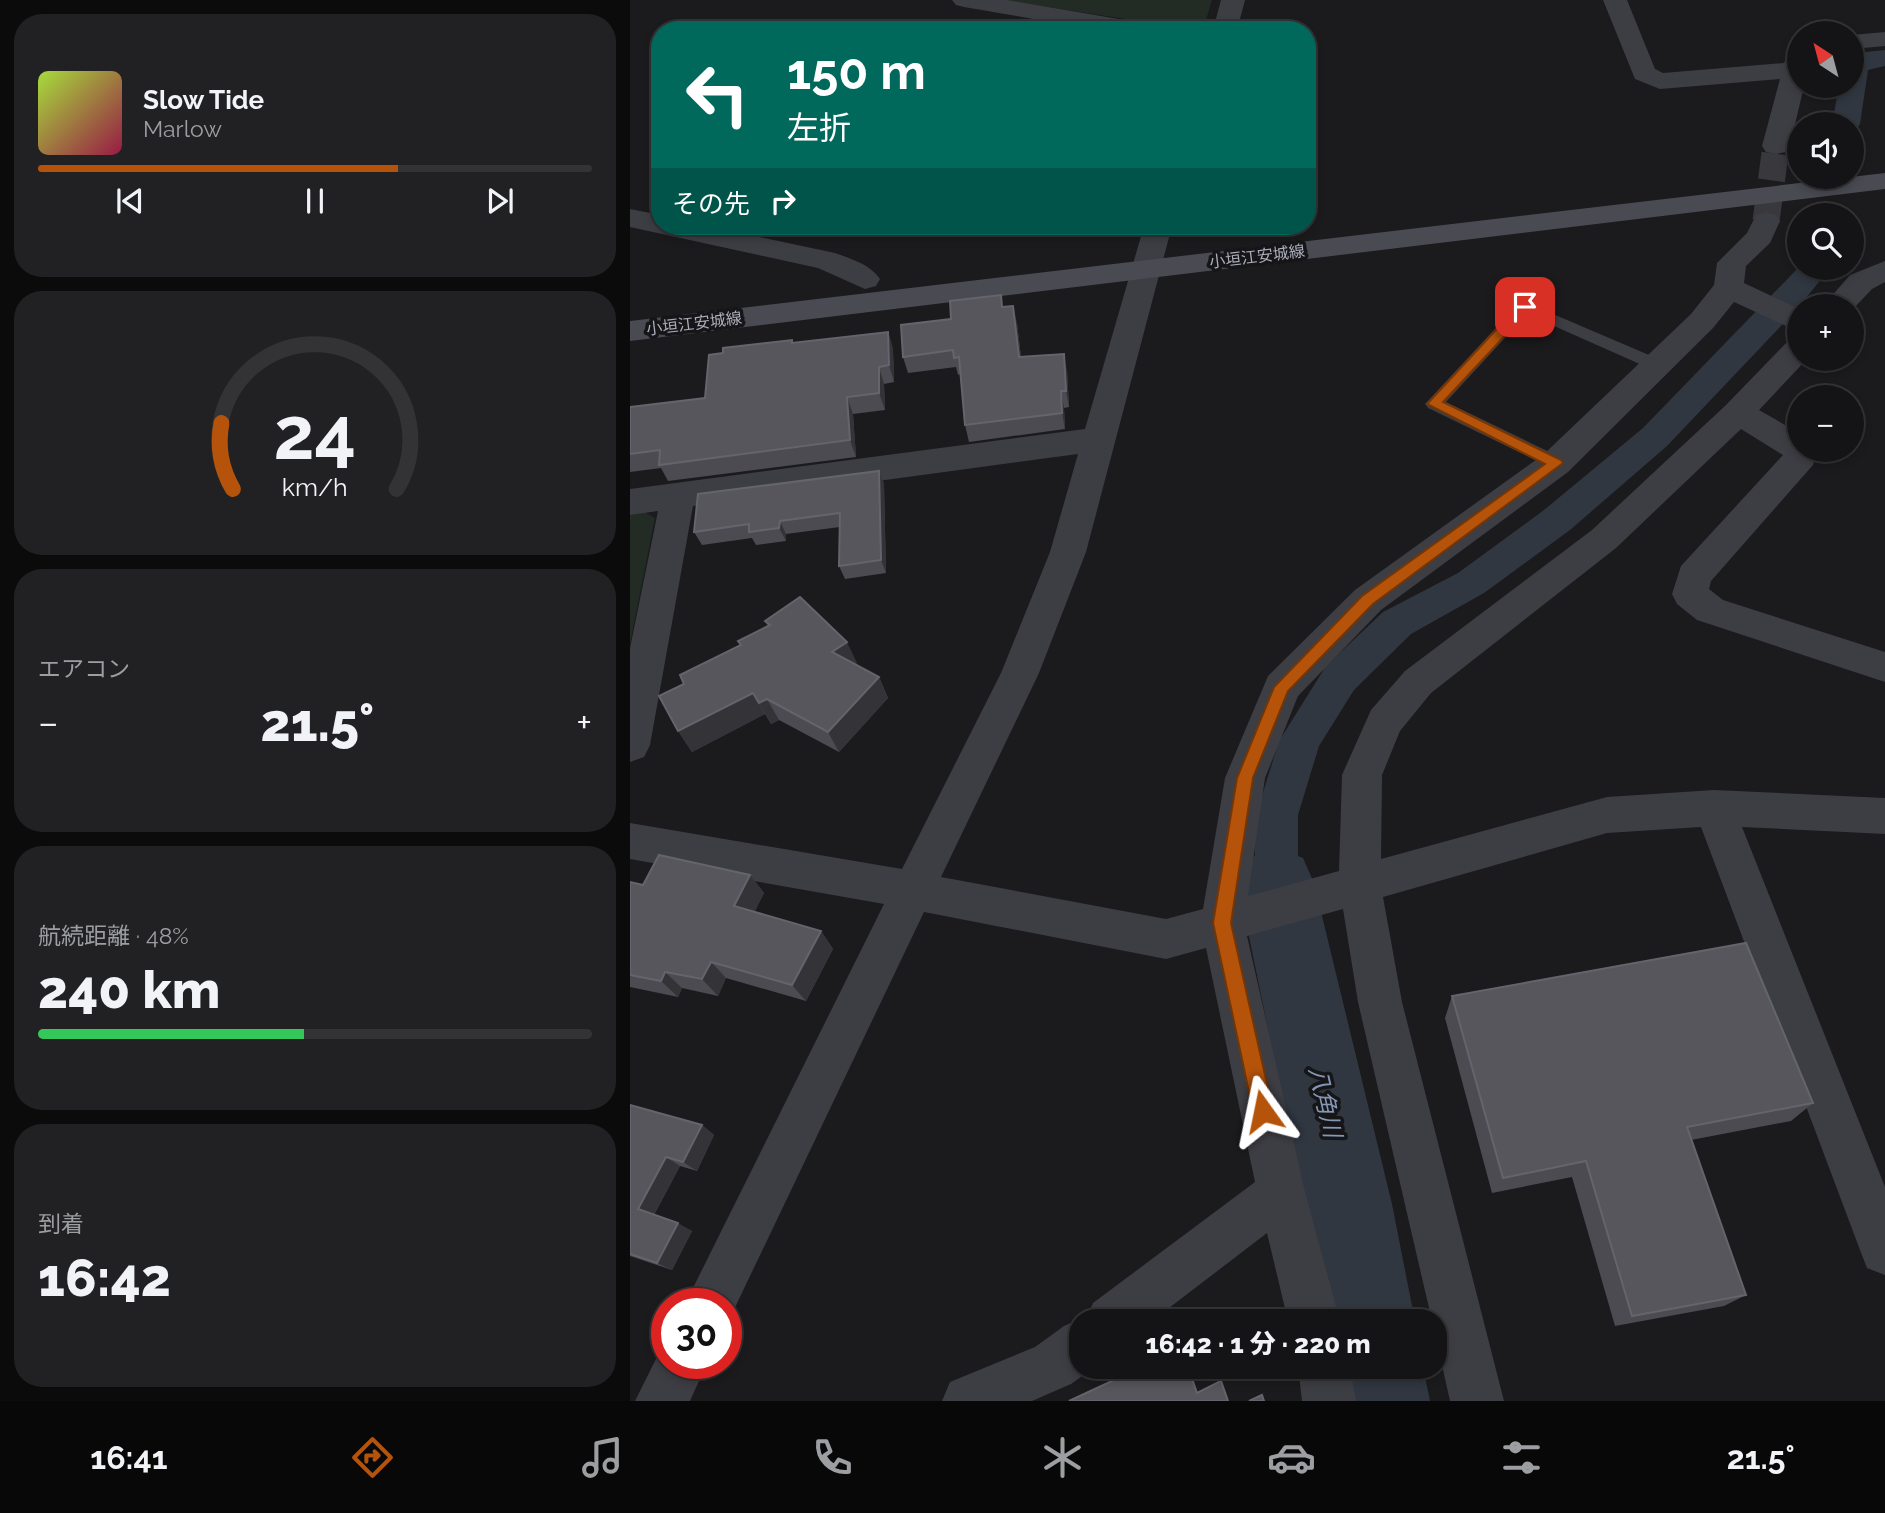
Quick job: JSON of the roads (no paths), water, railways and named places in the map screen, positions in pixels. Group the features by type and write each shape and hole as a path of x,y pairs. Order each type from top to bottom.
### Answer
{"main road":[{"path":"1864,161 1885,158"},
{"name":"小垣江安城線","path":"1316,227 1787,169"},
{"name":"小垣江安城線","path":"1316,232 1885,181"},
{"name":"小垣江安城線","path":"630,306 1249,235"},
{"name":"小垣江安城線","path":"630,331 1151,247 1284,235"}],"street":[{"path":"964,0 1089,21"},
{"path":"1227,21 1233,0"},
{"path":"1615,0 1644,74 1660,81 1787,63"},
{"path":"1864,41 1885,39"},
{"path":"1776,146 1787,98"},
{"path":"630,218 651,222"},
{"path":"1766,221 1759,237 1732,263 1739,292 1787,316"},
{"path":"709,235 825,260 845,267 864,279"},
{"path":"718,1288 1020,673 1068,552 1101,439 1151,247"},
{"path":"1850,294 1861,282 1885,270"},
{"path":"1311,1309 1281,1192 1223,923 1245,778 1282,687 1368,600 1556,463 1702,321 1739,292"},
{"path":"1477,1401 1380,1002 1349,889 1362,775 1385,722 1418,682 1604,539 1738,413 1787,361"},
{"path":"1738,413 1801,451 1796,465 1694,576 1690,594 1710,610 1885,667"},
{"path":"630,502 1101,439"},
{"path":"630,745 678,496"},
{"path":"1714,808 1885,1250"},
{"path":"630,841 912,890 1166,939 1607,816 1714,808 1885,816"},
{"path":"1127,1309 1281,1192"},
{"path":"970,1401 1053,1366 1069,1354"},
{"path":"662,1401 673,1379"},
{"path":"1326,1379 1329,1401"}],"lane":[{"path":"1556,463 1434,404 1525,307 1657,365"}],"waterway":[{"path":"1848,112 1855,67 1866,60 1885,58"},
{"path":"1276,883 1277,815 1300,741 1340,678 1397,623 1471,583 1557,520 1655,437 1805,280"},
{"name":"八角川","path":"1276,883 1348,1204 1366,1309"},
{"name":"八角川","path":"1378,1379 1382,1401"}],"tunnel":[{"path":"1766,221 1776,146"}]}
